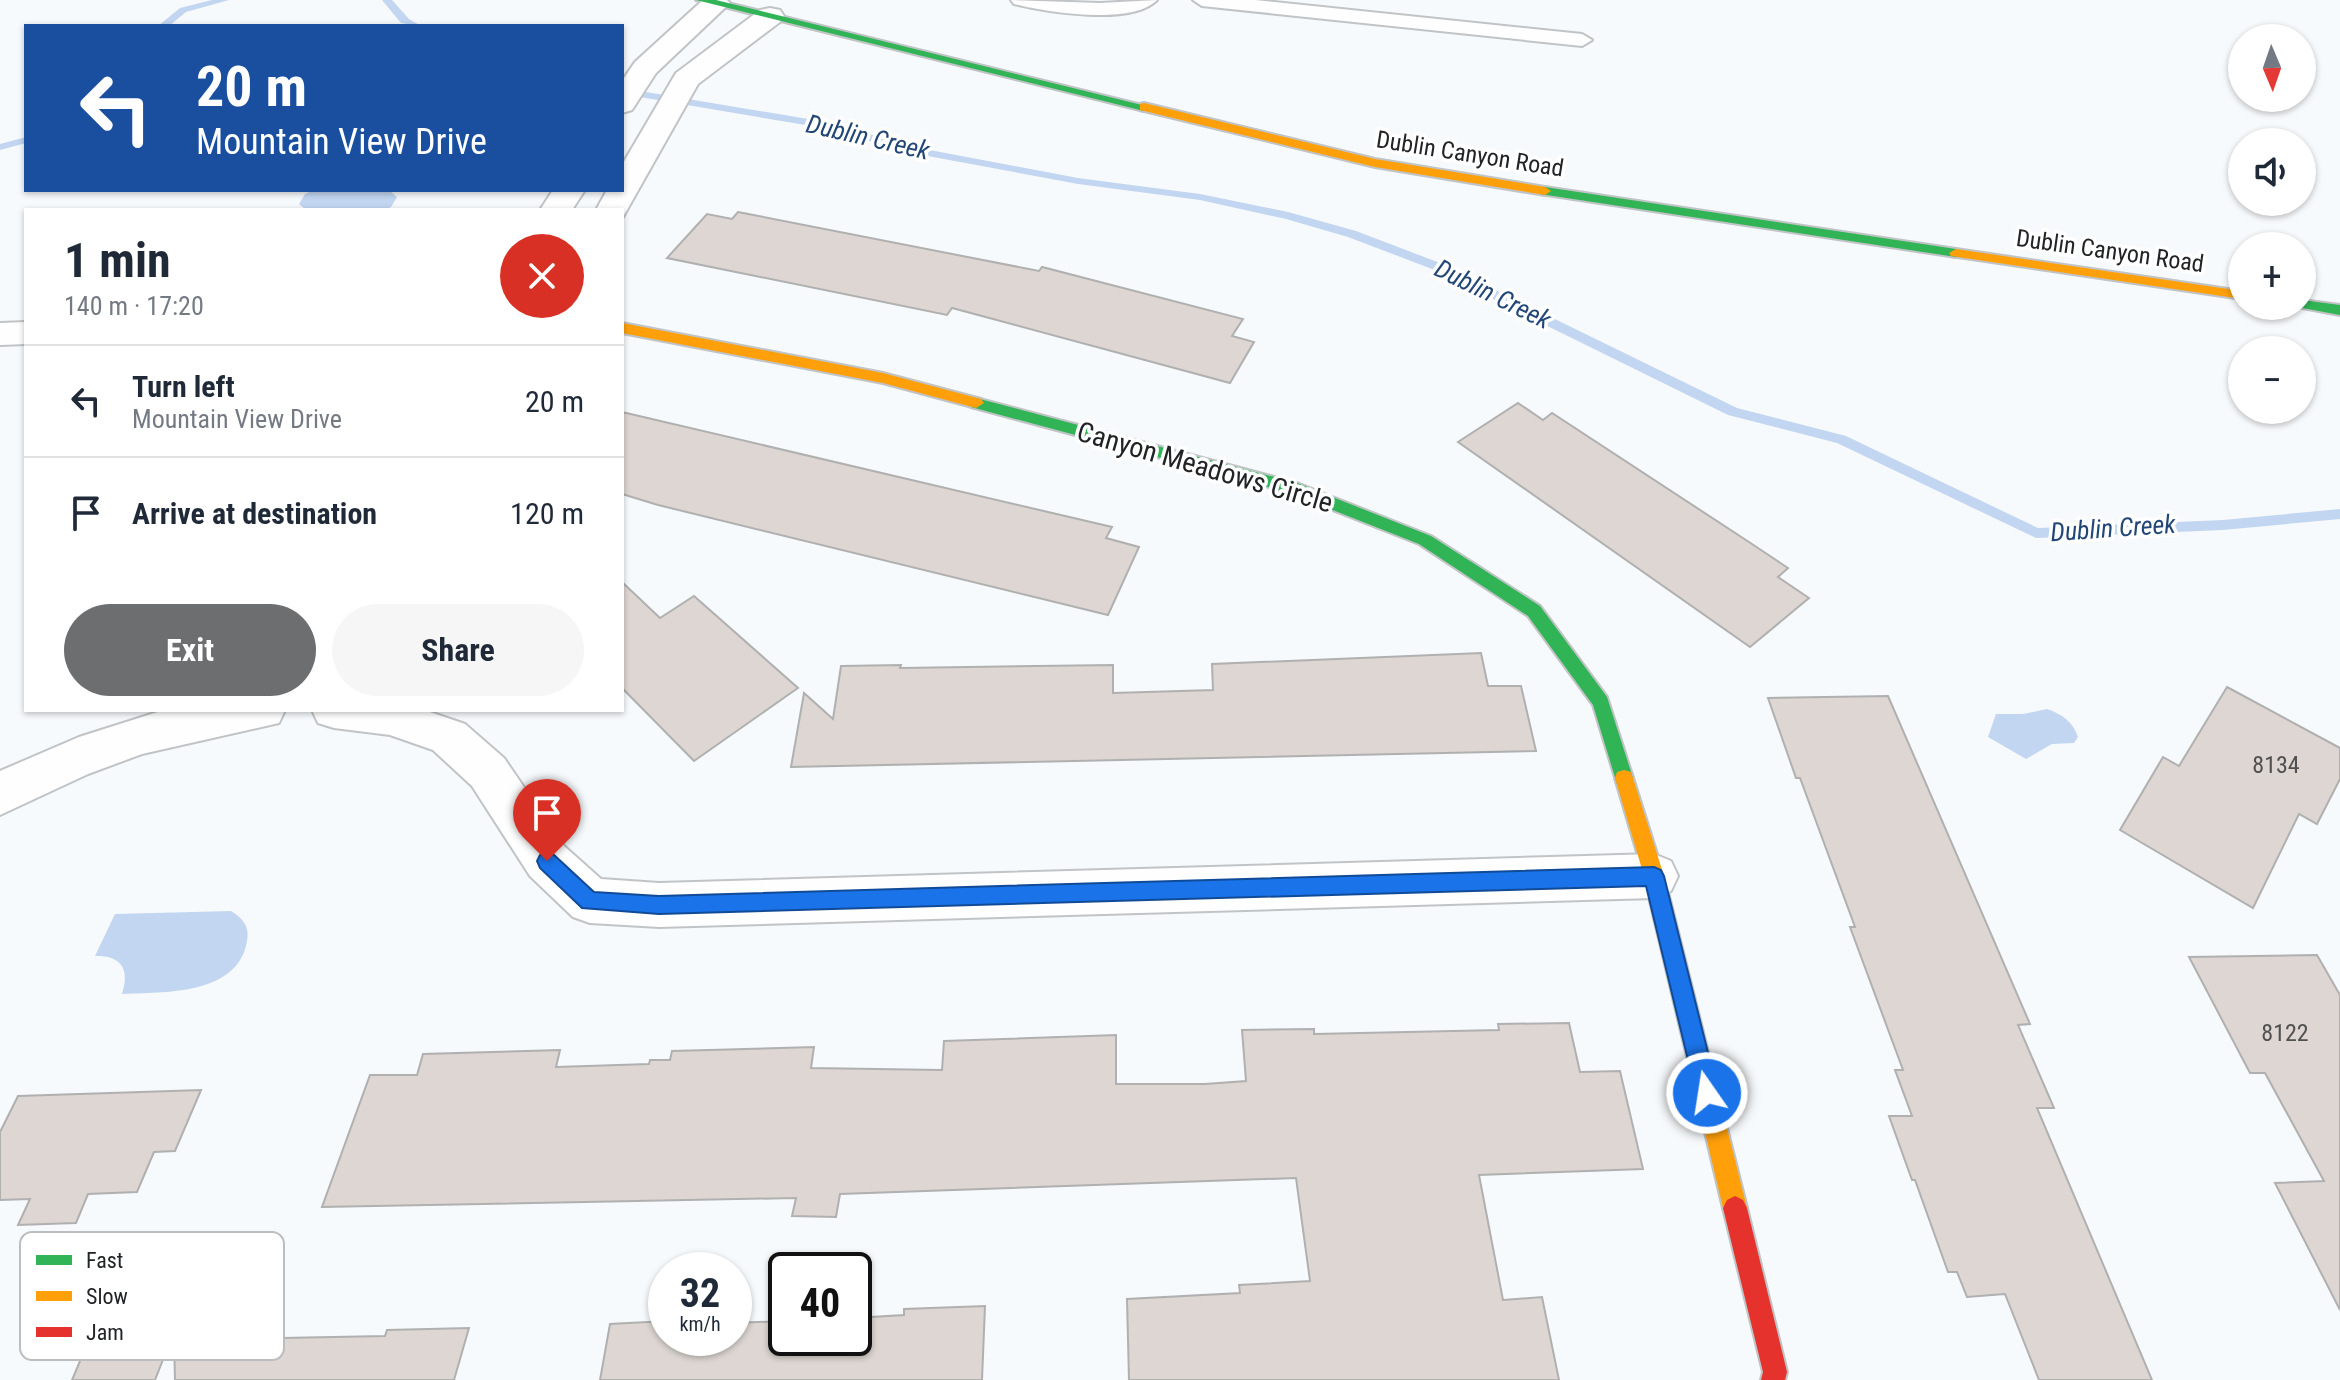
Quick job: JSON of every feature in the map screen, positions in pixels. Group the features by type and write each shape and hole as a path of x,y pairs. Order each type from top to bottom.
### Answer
{"main road":[{"name":"Dublin Canyon Road","path":"709,2 1375,163 1653,208 2228,293"},
{"path":"2316,306 2340,310"},
{"name":"Canyon Meadows Circle","path":"624,328 913,386 1291,487 1425,540 1534,611 1601,702 1654,876 1775,1372 1773,1380"}],"street":[{"path":"624,101 645,68 709,2"},
{"path":"624,188 686,79 770,16"},
{"path":"0,334 24,333"},
{"path":"0,795 19,782 135,735 245,712"},
{"path":"350,712 390,717 449,737 488,772 547,861 590,901 659,905 1654,876"}],"lane":[{"path":"1020,0 1081,9 1110,9 1148,0"},
{"path":"1202,0 1582,40"},
{"path":"1315,0 1377,19"}],"water":[{"path":"391,192 397,197 389,208 304,208 299,204 305,194"},
{"path":"2047,709 2070,723 2078,737 2074,743 2052,744 2026,759 1988,737 1996,714 2023,714"},
{"path":"231,911 242,920 247,931 241,959 229,972 196,987 122,994 125,978 122,966 112,958 95,956 115,914"}],"building":[{"path":"738,212 1039,271 1042,267 1243,319 1232,336 1254,342 1230,383 952,308 947,315 667,258 707,214 732,219"},
{"path":"1518,403 1543,420 1552,413 1788,568 1778,577 1809,598 1750,647 1458,442"},
{"path":"624,412 1112,527 1106,538 1139,547 1108,615 624,495"},
{"path":"624,584 660,618 694,596 798,688 694,761 624,690"},
{"path":"1481,653 1488,686 1521,686 1536,751 791,767 804,693 833,719 841,666 1113,665 1113,693 1213,690 1212,664"},
{"path":"2227,687 2340,748 2340,779 2317,824 2299,814 2253,908 2120,830 2163,757 2179,766"},
{"path":"1888,696 2030,1024 2018,1025 2054,1108 2037,1108 2152,1380 2039,1380 2005,1294 1967,1297 1957,1272 1948,1272 1915,1180 1912,1180 1889,1116 1912,1116 1895,1070 1903,1070 1850,927 1855,927 1768,698"},
{"path":"2317,955 2340,995 2340,1310 2275,1183 2324,1181 2265,1073 2250,1073 2189,957"},
{"path":"1569,1023 1580,1072 1620,1071 1643,1169 1479,1175 1503,1300 1542,1297 1559,1380 1129,1380 1127,1299 1240,1293 1239,1285 1310,1281 1296,1178 840,1194 836,1217 792,1216 796,1198 322,1207 370,1075 417,1075 423,1054 560,1050 556,1067 649,1064 650,1060 670,1060 672,1051 814,1047 811,1068 942,1070 944,1041 1116,1035 1116,1084 1205,1084 1246,1081 1242,1030 1314,1029 1314,1034 1499,1030 1498,1024"},
{"path":"201,1090 175,1151 154,1152 137,1192 88,1194 76,1223 18,1225 30,1199 0,1200 0,1132 18,1096"},
{"path":"985,1306 982,1380 600,1380 610,1324 648,1322 648,1356 752,1356 752,1322 768,1322 768,1356 872,1356 872,1317 904,1315 904,1309"},
{"path":"469,1328 454,1380 175,1380 174,1360 284,1360 284,1338 385,1336 387,1330"},
{"path":"80,1360 163,1360 155,1380 72,1380"}],"waterway":[{"name":"Dublin Creek","path":"166,24 183,10 224,0"},
{"name":"Dublin Creek","path":"387,0 405,21 412,24"},
{"name":"Dublin Creek","path":"624,91 850,129 890,146 1078,181 1200,197 1352,234 1436,266 1733,412 1841,439 2036,533 2223,525 2340,514"},
{"name":"Dublin Creek","path":"0,147 24,141"}],"traffic: fast":[{"path":"702,0 1144,107"},
{"path":"1545,191 1956,253"},
{"path":"2316,306 2340,310"},
{"path":"976,403 1291,487 1425,540 1534,611 1601,702 1624,778"}],"traffic: slow":[{"path":"1144,107 1375,163 1545,191"},
{"path":"1956,253 2228,293"},
{"path":"624,328 883,378 976,403"},
{"path":"1624,778 1654,876 1735,1208"}],"traffic: jam":[{"path":"1735,1208 1775,1372 1773,1380"}],"route":[{"path":"547,861 590,901 659,905 1654,876 1707,1093"}]}
